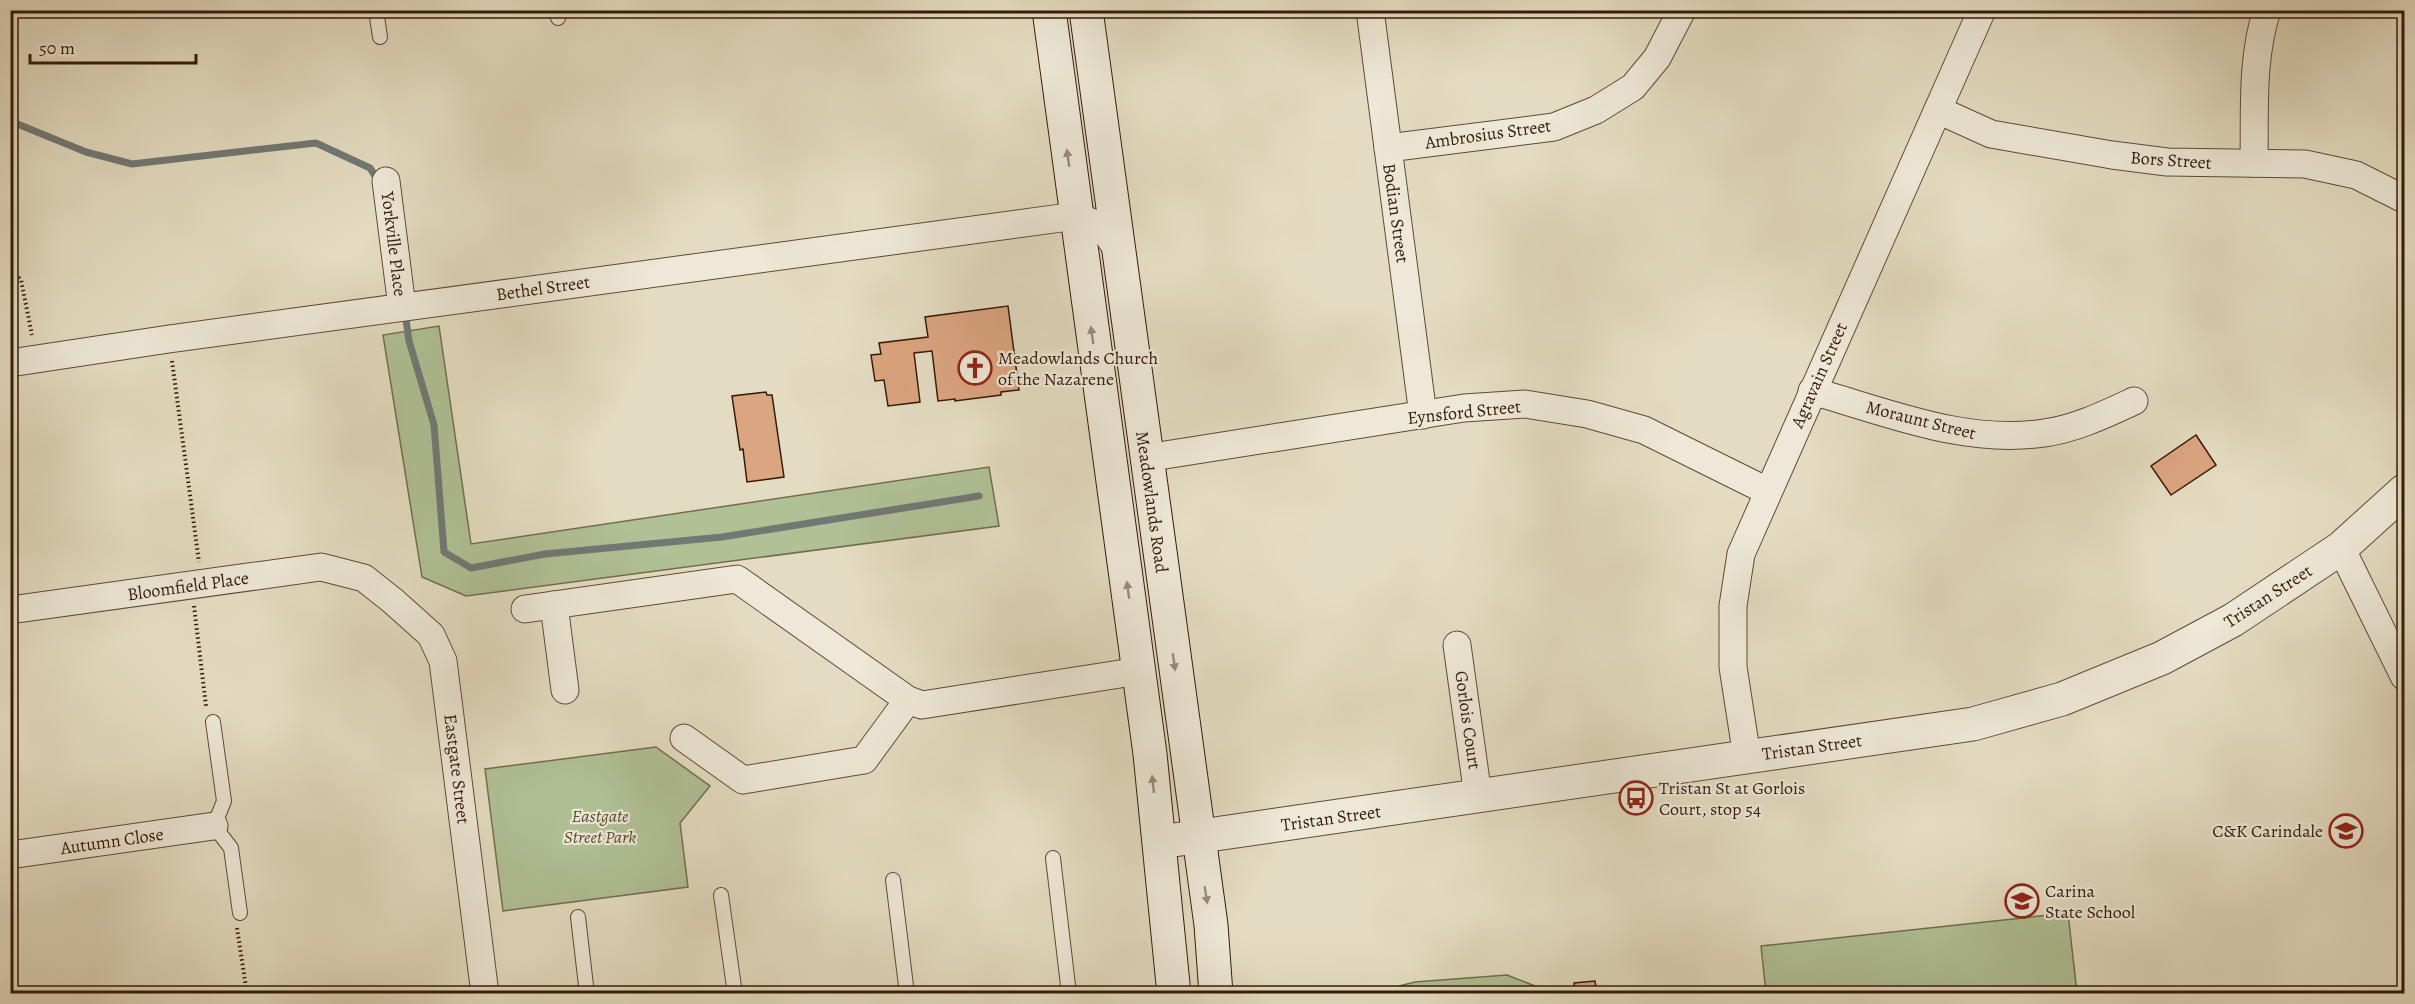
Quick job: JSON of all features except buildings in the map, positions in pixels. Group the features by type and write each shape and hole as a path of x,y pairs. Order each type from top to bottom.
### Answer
{"main road":[{"name":"Meadowlands Road","path":"1048,10 1139,671 1160,842 1174,993"},
{"name":"Meadowlands Road","path":"1084,10 1211,925 1216,993"},
{"name":"Tristan Street","path":"1160,842 1973,724 2062,699 2162,658 2233,620 2341,548 2404,492"}],"street":[{"path":"1084,10 1081,71 1096,191 1076,216 1101,226 1118,250"},
{"name":"Bodian Street","path":"1370,10 1423,414"},
{"name":"Ambrosius Street","path":"1388,148 1554,127 1596,110 1633,87 1657,58 1682,10"},
{"name":"Agravain Street","path":"1747,757 1733,667 1733,606 1741,554 1982,10"},
{"path":"2254,164 2256,64 2261,29 2267,10"},
{"name":"Bors Street","path":"1938,110 1991,134 2053,146 2167,162 2305,164 2356,175 2404,199"},
{"name":"Yorkville Place","path":"386,180 404,307"},
{"name":"Bethel Street","path":"24,361 169,339 1076,216"},
{"name":"Moraunt Street","path":"1812,391 1955,432 1997,436 2045,433 2093,419 2134,401"},
{"name":"Eynsford Street","path":"1146,458 1464,408 1526,404 1587,414 1644,430 1767,492"},
{"path":"2341,548 2404,676"},
{"name":"Bloomfield Place","path":"10,610 321,567 364,578"},
{"name":"Eastgate Street","path":"364,578 431,635 443,661 485,993"},
{"path":"525,609 737,579 908,700 922,705 1139,671"},
{"path":"554,605 565,690"},
{"name":"Gorlois Court","path":"1457,645 1478,796"},
{"path":"684,738 743,780 864,760 908,700"},
{"name":"Autumn Close","path":"10,855 214,826"}],"lane":[{"path":"376,10 380,37"},
{"path":"213,722 224,801 214,826 231,848 240,913"},
{"path":"1053,858 1070,993"},
{"path":"893,880 907,993"},
{"path":"721,895 735,993"},
{"path":"578,917 587,993"}],"path":[{"path":"10,267 21,280 24,361"},
{"path":"169,339 200,564 191,586 206,707 213,722"},
{"path":"240,913 237,926 247,993"}],"green space":[{"path":"439,326 471,544 989,467 999,526 466,596 422,577 383,335"},
{"name":"Eastgate Street Park","path":"656,747 710,786 680,823 688,887 503,911 485,769"},
{"path":"2068,913 2077,993 1766,993 1761,946"},
{"path":"1507,975 1553,993 1371,993 1415,982"}],"waterway":[{"path":"10,121 86,152 132,164 316,143 370,168 379,182"},
{"path":"405,312 409,341 434,425 444,552 471,568 545,554 722,537 979,496"}],"place":[{"name":"Meadowlands Church of the Nazarene","path":"975,368"},
{"name":"Tristan St at Gorlois Court, stop 54","path":"1636,798"},
{"name":"C&K Carindale","path":"2346,831"},
{"name":"Carina State School","path":"2022,901"}]}
